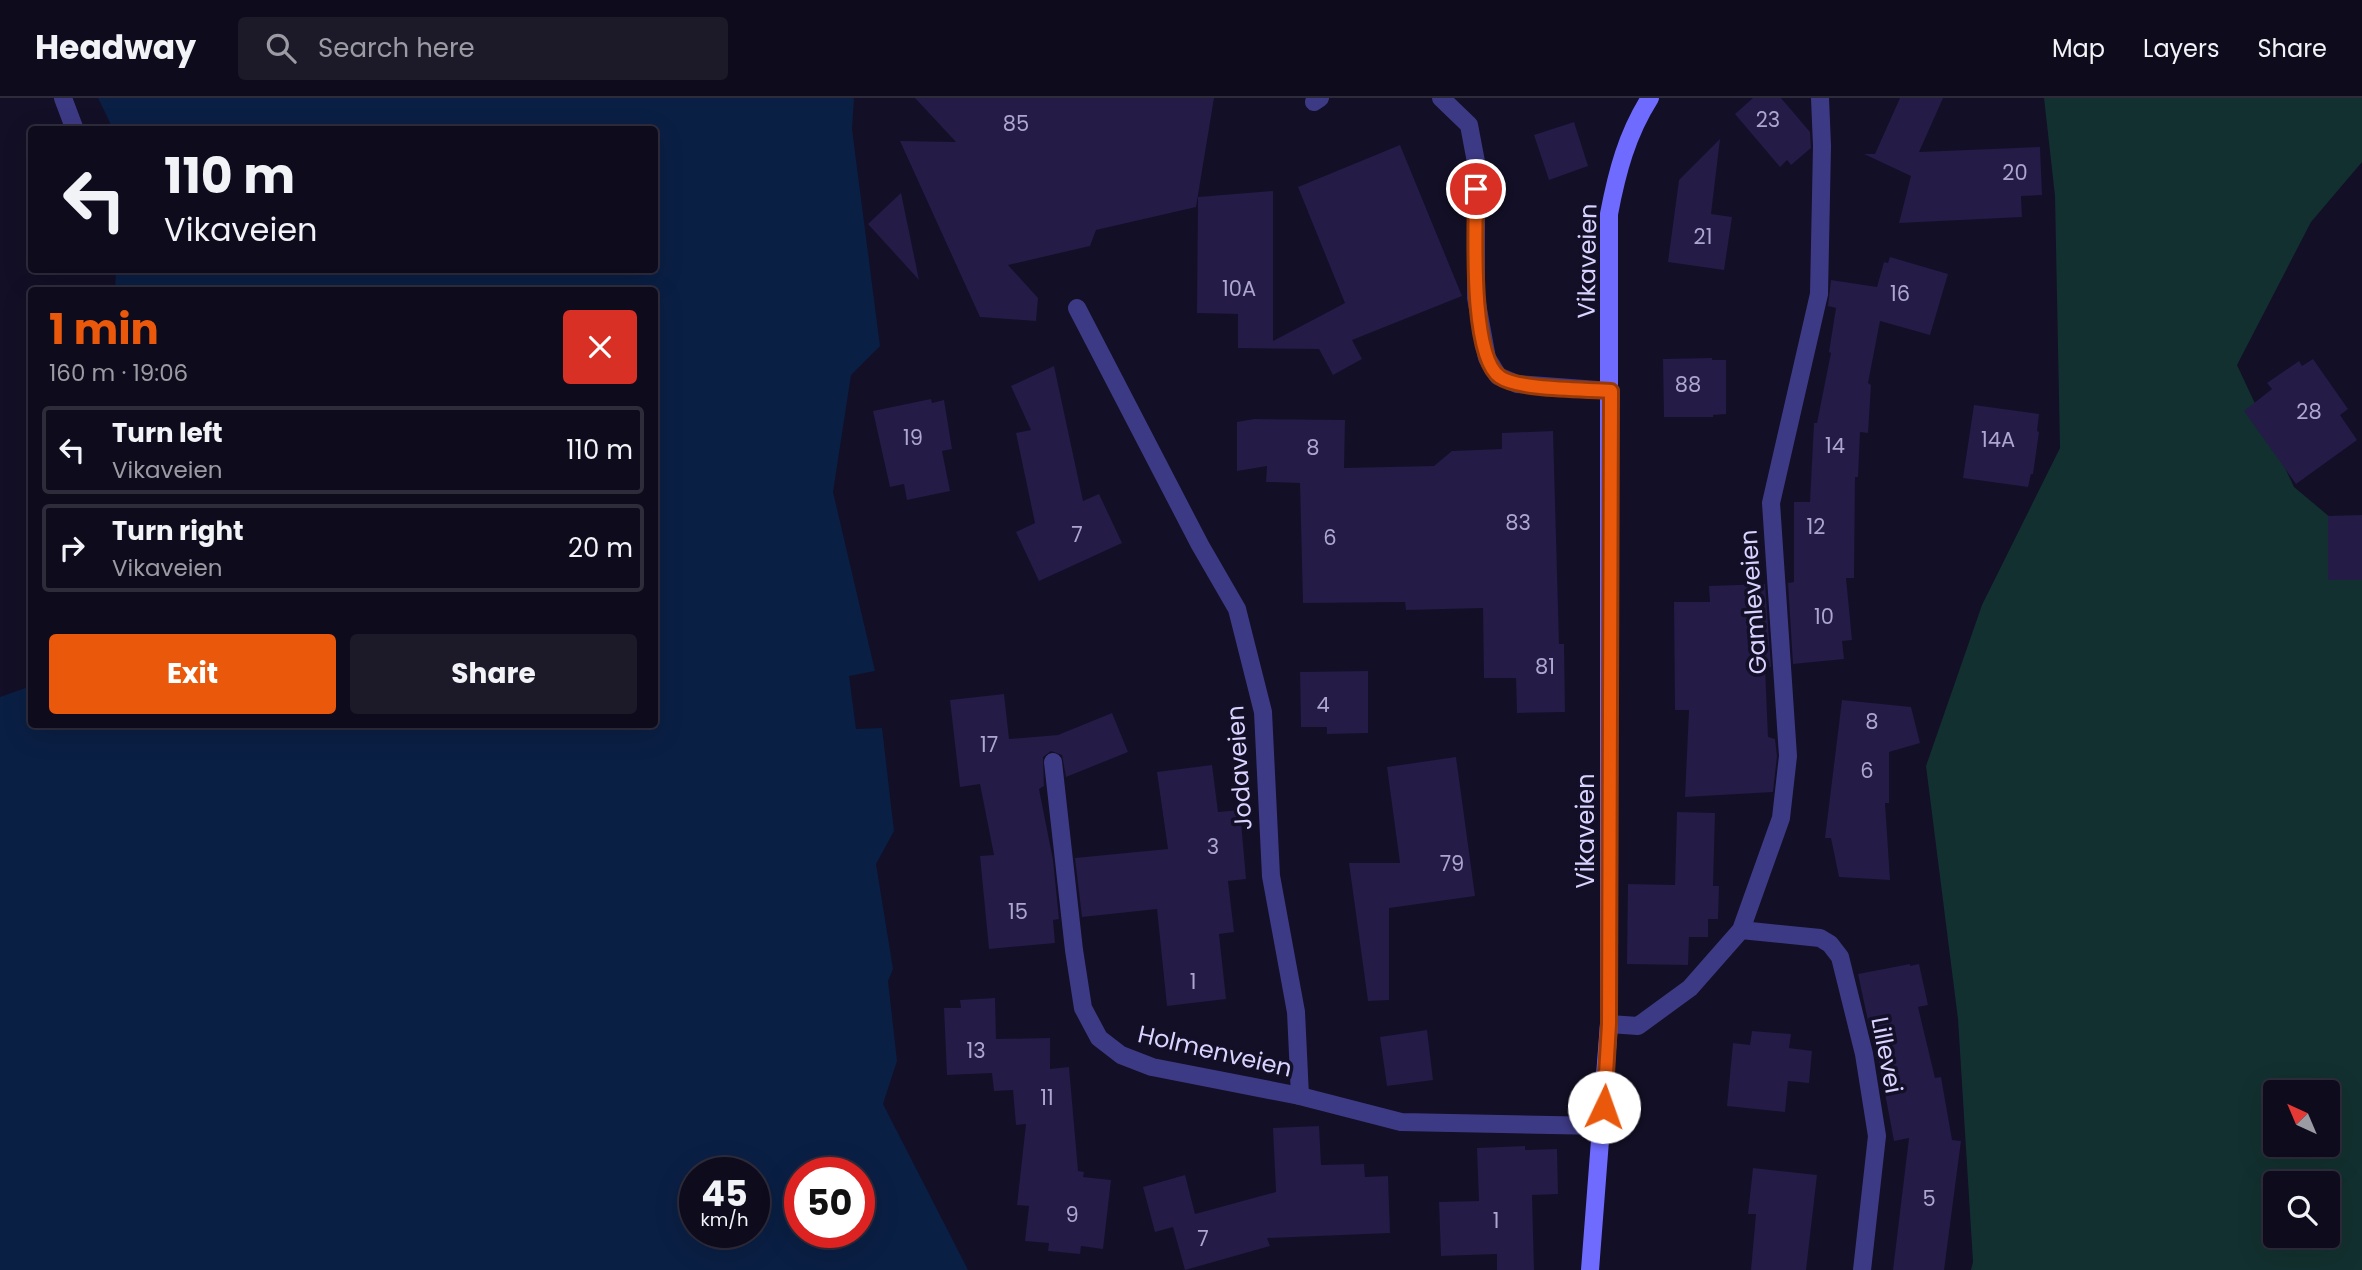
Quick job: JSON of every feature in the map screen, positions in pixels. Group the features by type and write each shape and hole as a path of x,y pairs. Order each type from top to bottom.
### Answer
{"main road":[{"name":"Vikaveien","path":"1590,1270 1609,1024 1609,214 1623,153 1638,117 1650,98"}],"street":[{"path":"63,98 74,126"},
{"path":"1441,98 1469,125 1476,162 1476,298 1487,358 1498,376 1517,384 1611,391"},
{"name":"Gamleveien","path":"1609,1024 1638,1026 1690,988 1741,930 1781,818 1788,756 1771,503 1819,294 1822,146 1820,98"},
{"name":"Jodaveien","path":"1077,308 1200,545 1237,609 1263,712 1271,876 1296,1012 1300,1096"},
{"name":"Holmenveien","path":"1053,762 1083,1008 1100,1038 1121,1055 1152,1067 1300,1096 1401,1122 1603,1126"},
{"name":"Lillevei","path":"1741,930 1820,938 1830,944 1840,957 1864,1054 1877,1136 1862,1270"}],"green space":[{"path":"2044,98 2362,98 2362,162 2311,222 2237,365 2294,487 2362,544 2362,1270 1971,1270 1973,1262 1958,1019 1926,766 1982,605 2060,448 2055,196"}],"water":[{"path":"98,98 854,98 852,129 880,346 851,375 833,492 875,671 849,676 856,729 882,728 894,831 876,864 893,969 888,981 897,1061 883,1104 968,1270 0,1270 0,697 28,687 28,728 658,728 658,287 115,287 116,273 658,273 658,126 112,126"}],"building":[{"path":"915,98 1214,98 1196,207 1096,230 1090,246 1008,265 1038,298 1036,321 980,317 900,141 956,142"},
{"path":"1753,98 1781,98 1810,132 1811,148 1791,165 1787,160 1780,167 1735,114"},
{"path":"1900,98 1943,98 1919,152 2040,147 2042,195 2021,196 2022,217 1899,223 1911,176 1864,154 1875,154"},
{"path":"1574,122 1588,166 1549,180 1534,135"},
{"path":"1720,139 1711,214 1732,217 1724,270 1668,262 1679,180"},
{"path":"1400,145 1462,296 1352,340 1362,359 1333,375 1319,349 1238,348 1238,314 1197,313 1198,197 1273,191 1273,341 1345,303 1298,187"},
{"path":"901,193 919,280 868,224"},
{"path":"1890,257 1948,274 1930,335 1880,321 1868,383 1871,385 1868,433 1860,432 1858,477 1855,477 1854,578 1846,578 1852,640 1842,641 1844,659 1793,664 1788,583 1794,582 1794,502 1810,502 1814,423 1817,423 1831,353 1836,308 1828,306 1831,280 1877,287 1884,262 1888,263"},
{"path":"1663,359 1726,360 1726,414 1713,417 1664,417"},
{"path":"2313,359 2348,409 2340,415 2357,440 2296,484 2244,411 2272,389 2267,383 2299,361 2302,366"},
{"path":"1054,366 1083,501 1099,494 1122,543 1039,581 1016,532 1035,523 1016,433 1031,430 1011,386"},
{"path":"931,399 932,403 944,400 952,449 942,451 950,491 907,500 904,484 890,487 873,411"},
{"path":"1974,405 2039,414 2033,474 2028,487 1963,478"},
{"path":"1254,419 1345,420 1344,468 1434,466 1452,451 1502,449 1502,433 1553,431 1559,644 1564,644 1565,712 1517,713 1516,678 1484,678 1483,608 1406,610 1405,602 1303,603 1300,483 1266,482 1267,466 1237,471 1237,422"},
{"path":"2362,515 2362,580 2328,580 2328,516"},
{"path":"1765,584 1771,667 1765,667 1768,737 1775,739 1777,756 1773,792 1685,797 1689,710 1675,710 1674,602 1710,602 1709,586"},
{"path":"1368,671 1368,733 1327,734 1327,727 1301,727 1300,672"},
{"path":"1004,694 1009,739 1058,735 1112,713 1128,752 1066,777 1062,755 1051,751 1043,757 1044,786 1039,789 1053,860 1059,919 1053,920 1055,943 989,949 980,856 994,855 980,784 960,787 950,700"},
{"path":"1842,700 1911,707 1920,743 1889,752 1889,803 1885,803 1890,880 1839,877 1831,838 1825,838"},
{"path":"1456,757 1475,896 1389,908 1389,1000 1368,1001 1349,863 1400,863 1387,767"},
{"path":"1212,765 1218,812 1240,810 1246,879 1228,881 1234,932 1219,934 1226,999 1167,1006 1157,909 1082,917 1075,858 1168,849 1157,772"},
{"path":"1677,812 1715,813 1713,886 1719,886 1718,919 1708,919 1708,937 1689,937 1688,965 1627,964 1628,884 1675,885"},
{"path":"1919,964 1928,1005 1918,1007 1935,1078 1941,1077 1952,1140 1961,1141 1944,1270 1893,1270 1909,1138 1894,1141 1873,1030 1870,1030 1858,974"},
{"path":"995,998 996,1039 1050,1038 1050,1069 1069,1067 1078,1171 1084,1172 1083,1177 1111,1180 1103,1249 1081,1246 1080,1254 1048,1251 1049,1243 1025,1241 1029,1206 1017,1205 1026,1124 1016,1125 1013,1090 994,1091 992,1073 947,1075 944,1008 961,1008 960,1000"},
{"path":"1427,1030 1433,1080 1387,1086 1380,1037"},
{"path":"1752,1031 1791,1034 1789,1048 1812,1051 1809,1083 1788,1081 1785,1112 1727,1106 1733,1043 1750,1045"},
{"path":"1319,1126 1321,1165 1364,1164 1365,1177 1388,1176 1390,1233 1267,1238 1270,1246 1185,1270 1173,1227 1155,1232 1143,1187 1185,1175 1195,1214 1276,1192 1273,1128"},
{"path":"1525,1146 1525,1150 1557,1149 1558,1194 1532,1195 1534,1270 1497,1270 1497,1254 1441,1256 1439,1202 1479,1201 1477,1148"},
{"path":"1753,1168 1817,1175 1806,1270 1751,1270 1756,1214 1748,1214"}],"route":[{"path":"1476,189 1476,298 1487,358 1498,376 1517,384 1611,391 1609,1024 1604,1107"}]}
